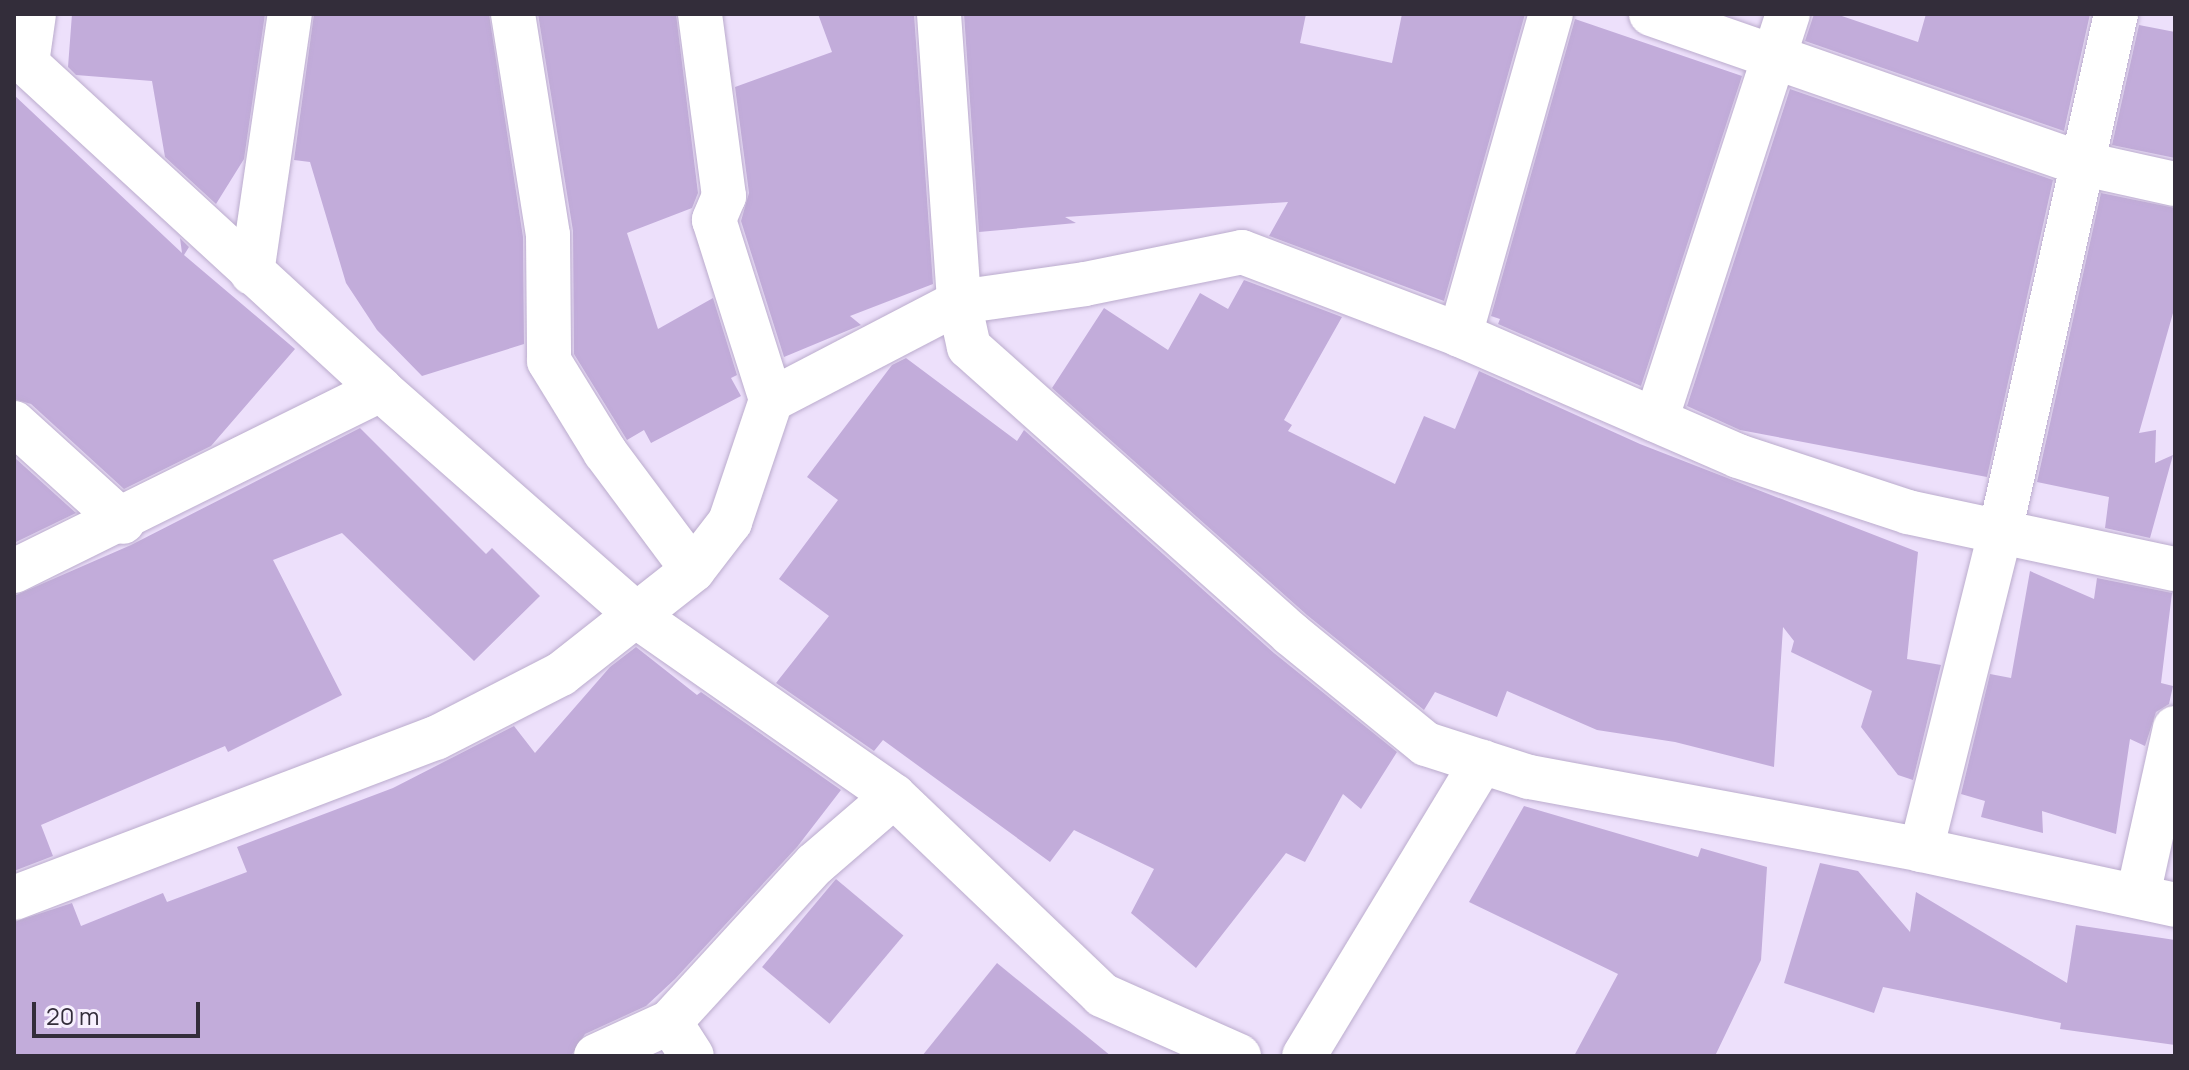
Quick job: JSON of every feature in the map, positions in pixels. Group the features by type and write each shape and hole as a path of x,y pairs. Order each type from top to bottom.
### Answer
{"street":[{"path":"34,14 21,58 381,390 634,612 894,796 1102,995 1231,1054"},
{"path":"252,273 290,14"},
{"path":"513,14 548,235 549,361 605,452 693,570"},
{"path":"14,898 436,738 561,674 634,612 693,570 730,522 771,400 714,220 724,196 700,14"},
{"path":"939,14 959,302 969,347 1291,634 1426,744 1529,777 1921,850 2157,900 2175,728"},
{"path":"1460,335 1551,14"},
{"path":"1651,14 2080,163 2175,184"},
{"path":"1656,420 1788,14"},
{"path":"1921,850 2000,532 2080,163 2116,14"},
{"path":"771,400 959,302 1085,284 1242,252 1460,335 1738,456 1908,512 2175,569"},
{"path":"14,571 123,522 381,390"},
{"path":"14,423 123,522"},
{"path":"1304,1056 1482,762"},
{"path":"596,1056 681,1039 815,864 894,796"}],"building":[{"path":"72,14 265,14 244,159 216,204 165,157 152,81 76,75 68,67"},
{"path":"314,14 489,14 523,237 524,344 422,376 377,330 346,283 310,162 294,160"},
{"path":"538,14 676,14 698,193 692,208 627,233 658,329 713,298 737,375 731,378 741,396 651,443 644,430 627,440 574,354 573,231"},
{"path":"818,14 914,14 933,284 850,316 861,325 784,357 741,221 749,193 735,87 832,52"},
{"path":"964,14 1306,14 1300,43 1392,63 1402,14 1525,14 1444,301 1269,236 1288,202 1065,217 1076,223 979,232"},
{"path":"1814,14 1836,14 1918,42 1926,14 2090,14 2064,131 1805,41"},
{"path":"1575,19 1742,76 1641,386 1498,324 1500,319 1491,316"},
{"path":"2139,25 2175,32 2175,158 2112,145"},
{"path":"1790,89 2053,180 1987,477 1740,430 1687,406"},
{"path":"14,95 182,253 180,238 189,247 184,255 295,349 211,446 124,489 31,404 14,399"},
{"path":"2101,193 2175,208 2175,306 2139,433 2156,430 2155,463 2173,455 2150,538 2105,528 2109,497 2037,482"},
{"path":"1244,280 1342,317 1284,420 1292,425 1288,431 1395,484 1424,416 1455,429 1479,371 1640,444 1918,552 1907,659 1941,665 1913,780 1898,775 1861,727 1872,691 1791,652 1794,641 1783,627 1774,767 1675,742 1597,730 1507,691 1497,717 1435,692 1424,710 1307,615 1052,388 1104,308 1168,350 1200,293 1228,309"},
{"path":"906,358 1017,441 1024,430 1274,653 1397,752 1361,809 1343,794 1305,862 1286,853 1196,968 1131,913 1154,869 1074,830 1050,862 883,740 874,751 776,683 829,616 779,579 838,500 807,477 892,365"},
{"path":"360,428 486,554 492,548 540,596 474,661 342,533 273,560 342,695 228,752 225,746 41,825 53,856 14,871 14,596 131,545"},
{"path":"14,457 76,513 14,543"},
{"path":"2030,571 2094,599 2097,578 2172,593 2161,683 2173,686 2169,704 2156,712 2145,746 2130,739 2116,834 2042,811 2043,833 1981,817 1985,801 1961,794 1990,674 2011,678"},
{"path":"636,647 697,695 701,692 841,790 797,847 675,979 646,1006 585,1034 571,1056 14,1056 14,922 72,903 81,926 163,893 167,902 247,872 237,847 393,788 514,726 535,753 610,667"},
{"path":"1524,806 1698,857 1701,848 1767,867 1761,960 1715,1056 1574,1056 1618,974 1469,902"},
{"path":"1820,863 1858,871 1910,932 1916,892 2067,983 2076,925 2175,940 2175,1045 2060,1029 2061,1023 1883,987 1874,1013 1784,983"},
{"path":"836,879 903,936 829,1024 762,967"},
{"path":"997,963 1111,1056 922,1056"}]}
